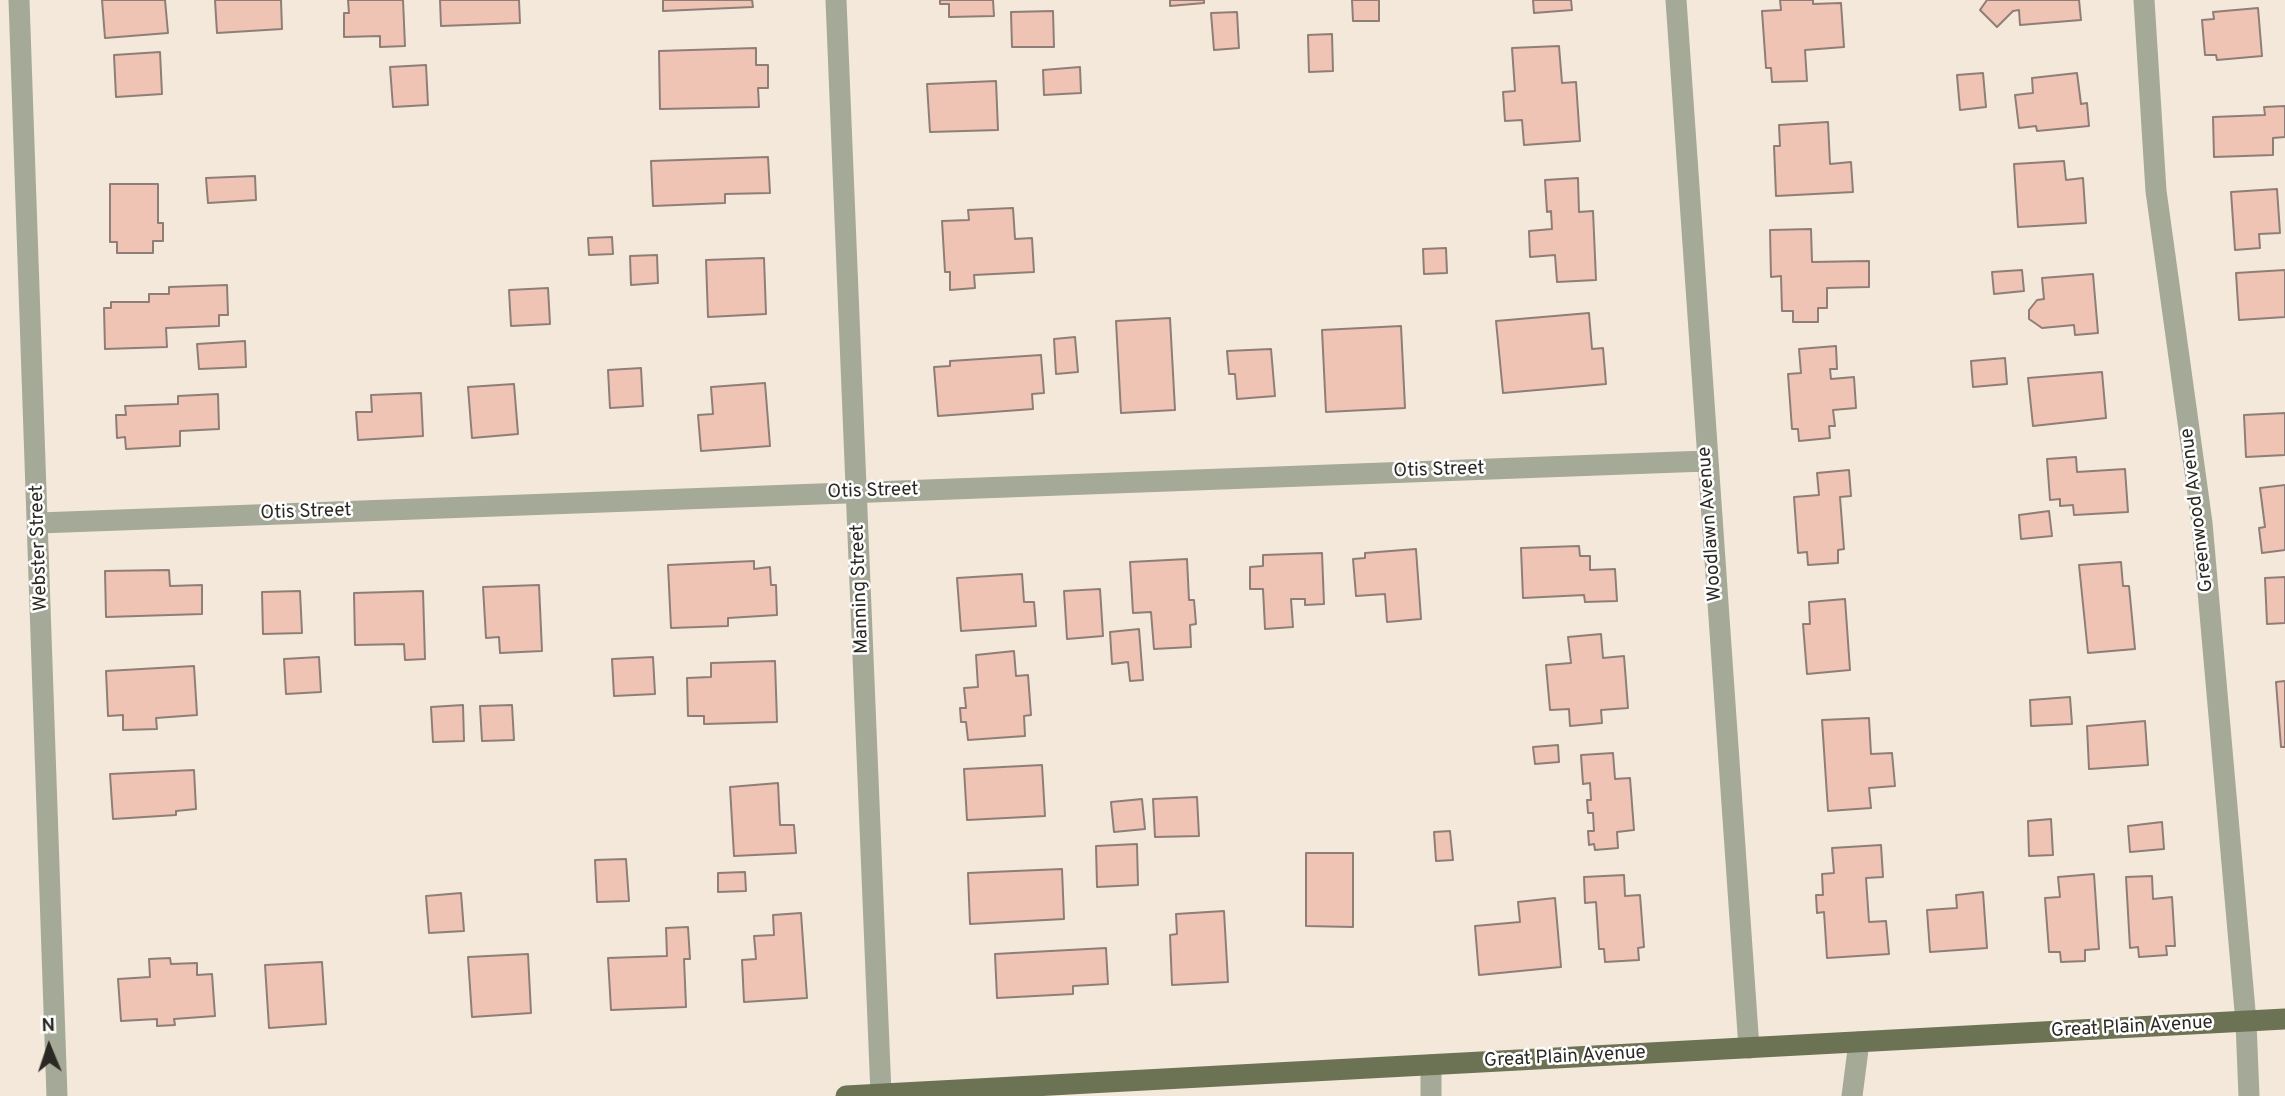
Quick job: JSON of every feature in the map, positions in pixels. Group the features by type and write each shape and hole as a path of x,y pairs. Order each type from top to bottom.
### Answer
{"main road":[{"name":"Great Plain Avenue","path":"846,1096 2285,1019"}],"street":[{"name":"Webster Street","path":"19,0 57,1096"},
{"name":"Manning Street","path":"836,0 881,1094"},
{"name":"Woodlawn Avenue","path":"1676,0 1706,461 1749,1048"},
{"name":"Greenwood Avenue","path":"2144,0 2156,191 2202,523 2246,1022 2249,1096"},
{"name":"Otis Street","path":"39,523 1706,461"},
{"path":"1852,1096 1859,1042"},
{"path":"1431,1065 1431,1096"}],"building":[{"path":"102,0 165,0 168,33 105,38"},
{"path":"215,0 281,0 282,29 217,33"},
{"path":"348,0 403,0 405,46 380,47 380,36 344,37 344,13 349,13"},
{"path":"440,0 519,0 520,23 441,26"},
{"path":"663,0 752,0 753,7 663,11"},
{"path":"940,0 993,0 994,16 949,17 949,4 940,4"},
{"path":"1170,0 1204,0 1204,3 1170,6"},
{"path":"1352,0 1379,0 1379,21 1353,21"},
{"path":"1533,0 1571,0 1572,10 1534,13"},
{"path":"1780,0 1813,0 1813,4 1841,3 1844,47 1805,50 1807,81 1772,82 1771,68 1766,68 1762,11 1781,10"},
{"path":"1987,0 2079,0 2081,20 2020,25 2019,10 2013,11 1997,27 1980,10"},
{"path":"2258,8 2262,56 2217,60 2216,55 2205,55 2202,20 2214,19 2213,12"},
{"path":"1053,11 1054,47 1012,47 1011,12"},
{"path":"1237,12 1239,48 1214,50 1211,13"},
{"path":"1332,34 1333,71 1309,72 1308,35"},
{"path":"1559,46 1562,83 1576,82 1580,141 1524,145 1522,120 1505,121 1503,92 1515,91 1512,48"},
{"path":"756,48 756,65 768,65 768,88 758,88 759,107 660,109 659,51"},
{"path":"160,52 162,94 116,97 114,55"},
{"path":"426,65 428,105 393,107 390,67"},
{"path":"1080,67 1081,93 1044,95 1043,70"},
{"path":"1983,73 1986,107 1960,110 1957,75"},
{"path":"2077,73 2081,104 2087,103 2089,126 2037,131 2036,126 2019,128 2015,95 2033,93 2032,78"},
{"path":"996,81 998,130 930,132 927,84"},
{"path":"2285,106 2285,137 2273,138 2273,155 2214,157 2213,117 2265,115 2264,107"},
{"path":"1828,122 1830,164 1851,162 1853,192 1776,196 1774,146 1780,146 1779,125"},
{"path":"768,157 770,193 725,194 725,203 653,206 651,161"},
{"path":"2064,161 2066,180 2083,178 2086,223 2018,227 2014,164"},
{"path":"255,176 256,200 208,203 206,178"},
{"path":"1578,178 1579,212 1593,211 1596,280 1557,282 1555,255 1530,257 1529,231 1552,229 1551,211 1547,212 1545,180"},
{"path":"110,184 158,184 158,223 163,223 163,241 153,241 153,253 117,253 117,242 110,242"},
{"path":"2277,189 2280,233 2259,234 2260,248 2235,250 2231,192"},
{"path":"1013,208 1015,239 1032,238 1034,272 974,275 975,288 950,290 950,272 945,272 942,221 969,220 968,210"},
{"path":"1811,229 1812,262 1869,261 1869,287 1827,288 1827,308 1818,308 1818,322 1793,322 1793,311 1782,311 1781,276 1771,277 1770,230"},
{"path":"612,237 613,254 589,255 588,238"},
{"path":"1446,248 1447,273 1424,274 1423,249"},
{"path":"657,255 658,283 631,285 630,256"},
{"path":"764,258 766,314 708,317 706,260"},
{"path":"2022,270 2024,291 1994,294 1992,272"},
{"path":"2285,270 2285,317 2239,320 2236,273"},
{"path":"2093,274 2098,333 2075,335 2074,325 2042,328 2029,319 2029,310 2037,300 2044,299 2042,278"},
{"path":"227,285 228,315 219,315 219,326 166,328 167,347 105,349 104,308 111,308 111,302 149,302 149,294 169,294 169,287"},
{"path":"548,288 550,324 511,326 509,290"},
{"path":"1589,313 1592,349 1603,348 1606,384 1503,393 1496,321"},
{"path":"1170,318 1175,410 1121,413 1116,321"},
{"path":"1401,326 1405,408 1326,412 1322,330"},
{"path":"1075,337 1078,372 1056,374 1054,339"},
{"path":"245,341 246,367 199,369 197,344"},
{"path":"1836,346 1837,369 1830,369 1831,379 1854,377 1856,408 1833,410 1835,426 1829,426 1830,438 1799,441 1798,429 1792,429 1788,374 1801,373 1799,349"},
{"path":"1271,349 1275,396 1237,399 1235,374 1229,374 1227,351"},
{"path":"1041,355 1044,393 1032,394 1033,409 938,416 934,367 950,366 950,361"},
{"path":"2005,358 2007,384 1973,387 1971,361"},
{"path":"641,368 643,406 610,408 608,370"},
{"path":"2102,372 2106,418 2033,426 2028,378"},
{"path":"765,383 770,446 701,451 698,415 713,414 711,387"},
{"path":"514,384 518,434 472,438 468,387"},
{"path":"421,393 423,436 358,440 356,412 372,412 371,395"},
{"path":"218,394 219,429 180,431 180,446 126,449 125,437 117,438 116,415 126,415 125,406 178,404 178,396"},
{"path":"2285,413 2285,455 2246,457 2244,415"},
{"path":"2076,457 2077,472 2125,469 2128,512 2074,515 2073,505 2060,506 2060,499 2050,500 2047,459"},
{"path":"1849,470 1851,496 1840,497 1844,549 1838,550 1838,563 1808,565 1807,552 1798,553 1794,497 1819,495 1817,473"},
{"path":"2285,485 2285,550 2262,553 2259,528 2265,527 2260,488"},
{"path":"2049,511 2052,536 2021,539 2019,515"},
{"path":"1579,546 1580,556 1590,556 1590,570 1615,569 1617,601 1585,602 1584,595 1523,598 1521,548"},
{"path":"1416,549 1421,619 1387,622 1385,594 1356,596 1353,559 1365,558 1365,553"},
{"path":"1322,553 1324,604 1305,605 1305,599 1291,599 1293,627 1265,629 1263,589 1250,589 1250,567 1263,566 1263,555"},
{"path":"1187,559 1189,600 1194,600 1196,624 1190,625 1191,647 1154,649 1151,612 1133,613 1130,562"},
{"path":"754,561 754,569 770,567 771,585 776,585 777,615 728,618 728,626 671,628 668,565"},
{"path":"2121,562 2123,586 2129,586 2135,649 2088,653 2079,565"},
{"path":"169,570 170,586 202,585 202,614 106,617 105,571"},
{"path":"1022,574 1024,602 1034,602 1036,626 961,631 957,578"},
{"path":"2285,577 2285,623 2267,624 2265,578"},
{"path":"539,585 542,651 500,653 499,637 486,638 483,587"},
{"path":"1100,589 1103,636 1067,639 1064,591"},
{"path":"300,591 302,633 263,634 262,592"},
{"path":"423,591 425,659 405,660 404,644 355,645 354,593"},
{"path":"1845,599 1850,670 1807,674 1803,624 1810,624 1809,602"},
{"path":"1139,629 1143,680 1130,681 1128,662 1112,664 1110,632"},
{"path":"1601,634 1603,658 1624,656 1628,708 1601,710 1602,723 1570,726 1569,709 1550,710 1546,665 1571,663 1568,637"},
{"path":"1014,651 1016,676 1028,675 1031,715 1024,716 1025,736 968,740 966,722 961,722 960,708 966,708 964,688 978,687 976,655"},
{"path":"319,657 321,692 286,694 284,659"},
{"path":"653,657 655,694 614,696 612,659"},
{"path":"775,661 777,722 704,724 704,716 688,716 687,678 711,677 711,663"},
{"path":"194,666 197,715 156,718 157,729 123,730 123,715 108,716 106,671"},
{"path":"2285,681 2285,747 2281,747 2276,682"},
{"path":"2070,697 2072,724 2031,726 2030,700"},
{"path":"463,705 464,741 433,742 431,707"},
{"path":"512,705 514,740 482,741 480,706"},
{"path":"1869,718 1871,754 1892,753 1895,786 1869,788 1871,808 1828,811 1822,720"},
{"path":"2145,721 2148,765 2089,769 2087,726"},
{"path":"1558,745 1559,762 1535,764 1533,747"},
{"path":"1613,753 1615,779 1630,778 1634,830 1617,832 1618,848 1595,850 1594,844 1589,845 1588,831 1594,831 1593,813 1588,813 1587,800 1591,800 1590,783 1583,784 1581,755"},
{"path":"1042,765 1045,816 967,820 964,769"},
{"path":"194,770 196,809 176,811 176,815 113,819 110,774"},
{"path":"778,783 780,825 794,825 796,853 734,856 730,787"},
{"path":"1197,797 1199,836 1155,837 1153,799"},
{"path":"1142,799 1145,829 1114,832 1111,802"},
{"path":"2051,819 2053,855 2029,856 2028,821"},
{"path":"2162,822 2164,849 2130,852 2128,826"},
{"path":"1450,831 1453,860 1436,861 1434,832"},
{"path":"1137,844 1138,885 1097,887 1096,846"},
{"path":"1881,845 1883,877 1866,878 1869,922 1886,921 1889,954 1827,958 1824,912 1817,913 1816,895 1823,895 1822,874 1834,873 1832,848"},
{"path":"1306,853 1353,853 1353,927 1306,926"},
{"path":"626,859 629,901 597,902 595,860"},
{"path":"1062,869 1064,919 970,924 968,873"},
{"path":"745,872 746,891 718,892 718,873"},
{"path":"2094,874 2099,949 2085,950 2085,961 2061,962 2060,952 2049,952 2045,898 2060,897 2058,877"},
{"path":"1624,875 1625,896 1640,895 1644,947 1638,948 1639,960 1605,962 1604,949 1599,949 1596,902 1585,903 1584,877"},
{"path":"2152,876 2153,899 2172,897 2175,946 2166,946 2167,955 2139,957 2138,947 2130,948 2126,877"},
{"path":"1983,892 1987,948 1930,952 1927,910 1957,908 1956,895"},
{"path":"461,893 464,931 429,933 426,896"},
{"path":"1555,898 1561,967 1479,975 1475,926 1520,922 1518,902"},
{"path":"1224,911 1228,982 1172,985 1170,935 1177,934 1176,914"},
{"path":"801,913 807,998 744,1002 742,960 756,959 754,936 774,935 773,915"},
{"path":"688,927 690,959 684,959 686,1007 611,1010 608,958 667,956 666,928"},
{"path":"1106,948 1108,984 1073,986 1073,994 997,998 995,954"},
{"path":"528,954 531,1013 472,1017 468,957"},
{"path":"170,958 171,964 197,963 197,975 212,974 215,1016 174,1019 175,1025 157,1026 157,1019 121,1021 118,979 150,977 149,959"},
{"path":"322,962 326,1024 269,1028 265,965"}]}
